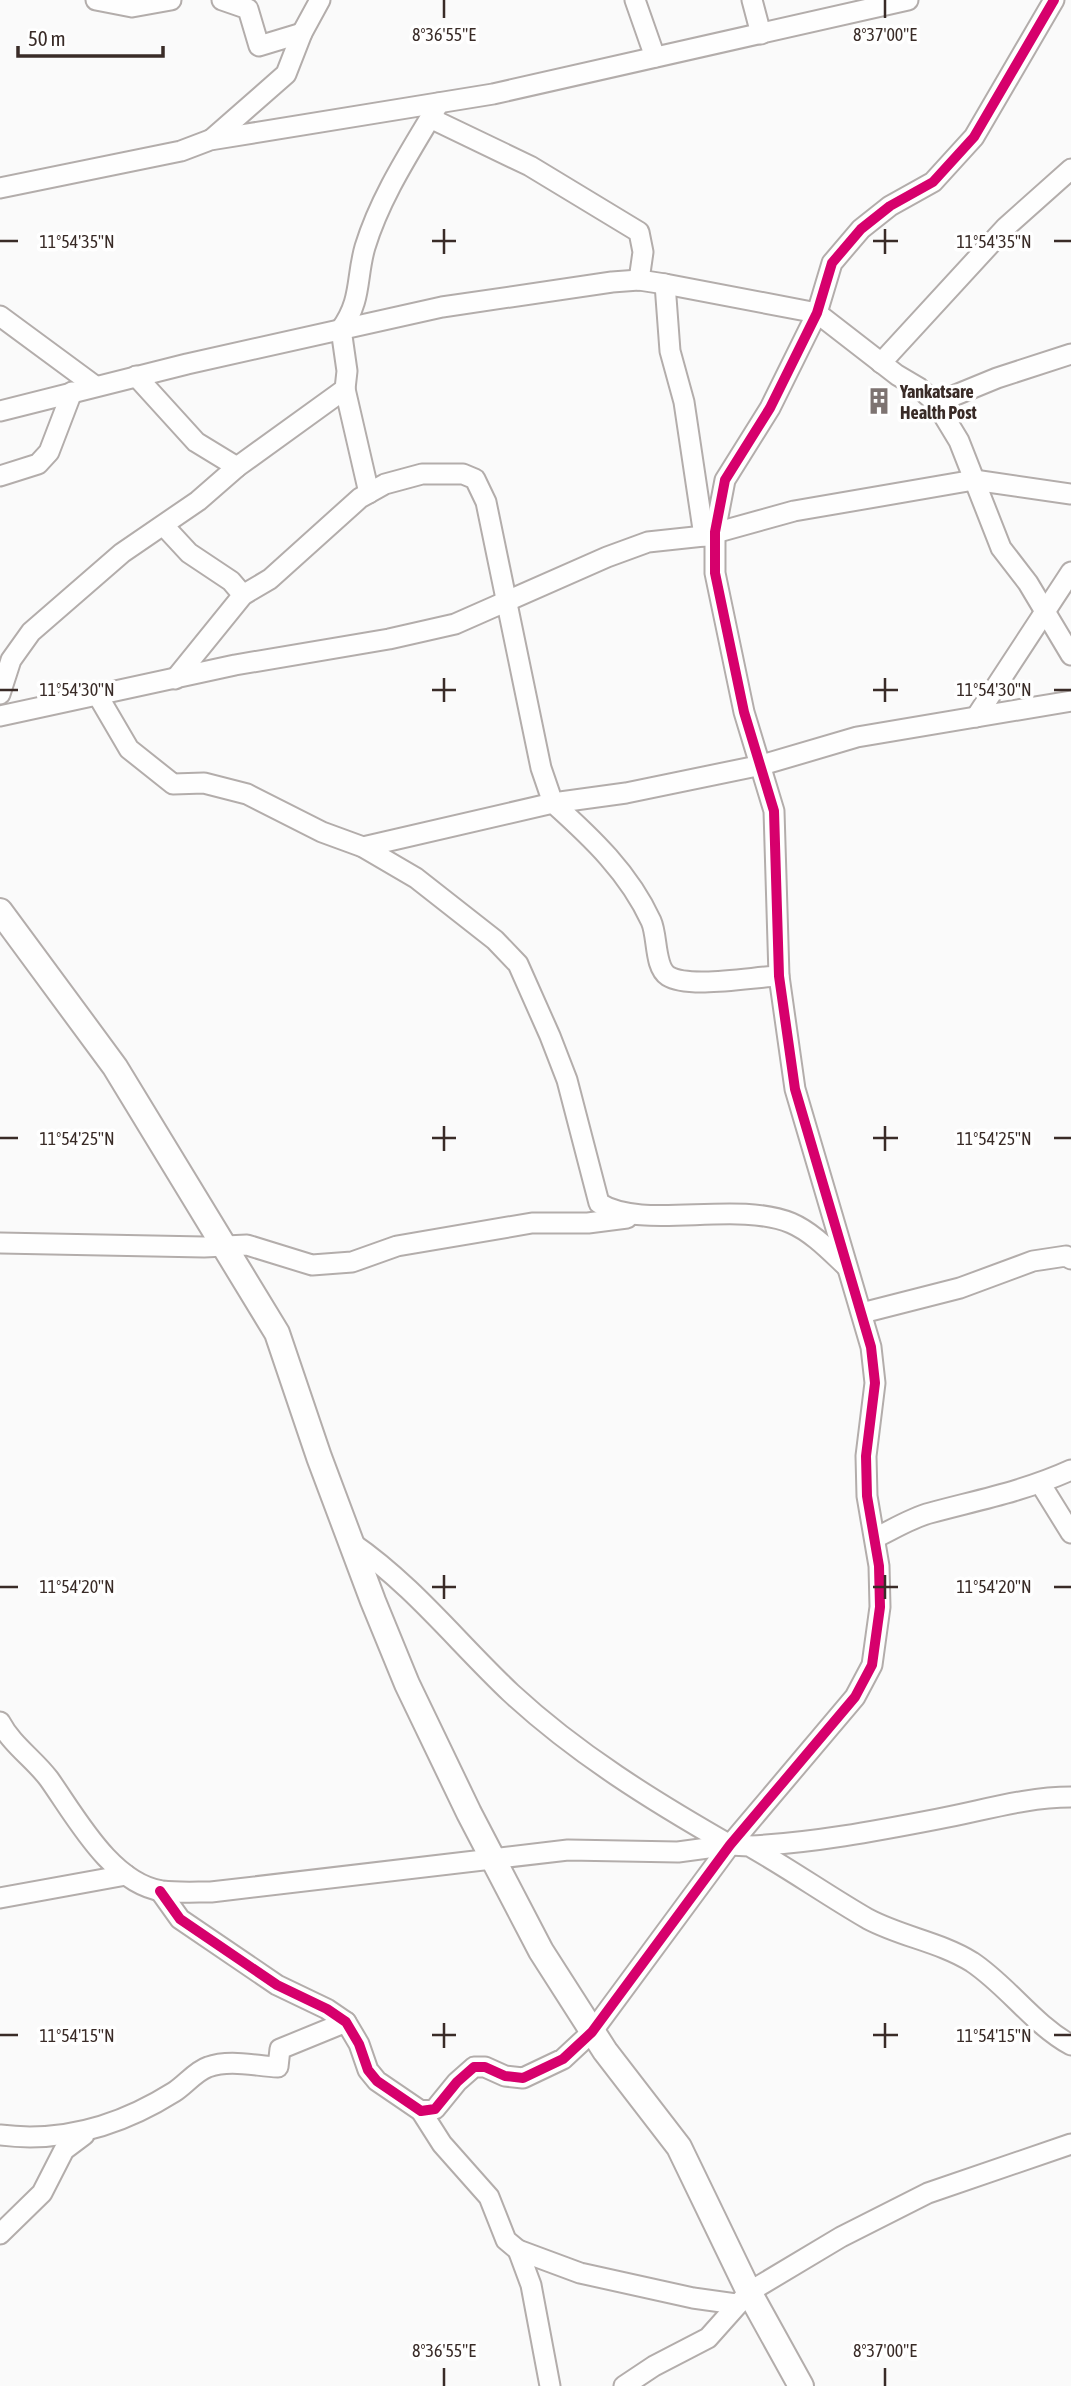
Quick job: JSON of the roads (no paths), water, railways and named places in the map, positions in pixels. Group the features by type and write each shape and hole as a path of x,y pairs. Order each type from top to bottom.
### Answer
{"street":[{"path":"96,0 132,7 170,0"},
{"path":"222,0 248,9 259,46 302,33"},
{"path":"210,141 286,74 302,33 320,0"},
{"path":"635,0 655,57"},
{"path":"752,0 761,34"},
{"path":"0,188 180,151 210,141 434,111 494,94 908,0"},
{"path":"710,534 725,481 770,408 817,313 832,264 861,229 890,206 933,182 974,137 1054,0"},
{"path":"434,111 639,233 643,251 639,280"},
{"path":"369,494 345,389 346,371 341,329 353,312 365,248 394,178 434,111"},
{"path":"881,363 1006,227 1071,169"},
{"path":"0,411 136,376 442,307 639,280 817,313 936,403 959,441 1001,548 1045,611 1071,655"},
{"path":"421,2111 435,2109 457,2082 474,2067 523,2078 563,2059 592,2032 855,1697 872,1665 880,1607 875,1538 867,1496 866,1456 875,1383 862,1313 795,1088 779,976 774,811 744,712 715,573 684,402 670,351 665,284"},
{"path":"0,316 95,386"},
{"path":"936,403 998,378 1071,354"},
{"path":"136,376 196,442 237,467"},
{"path":"1,685 11,660 31,632 122,552 164,526 237,467 345,389"},
{"path":"0,476 38,464 48,452 72,392"},
{"path":"175,679 243,595 270,579 369,494 385,484 422,474 463,474 475,479 486,502 541,768 553,803 595,840 628,881 652,923 662,970 669,977 691,982 779,976"},
{"path":"0,716 455,624 607,557 648,542 710,534 806,509 974,480 1071,494"},
{"path":"164,526 189,553 231,581 243,595"},
{"path":"976,717 1071,572"},
{"path":"98,696 129,748 155,772 173,784 204,783 247,794 322,832 363,847 447,900 495,940 518,964 567,1080 599,1203 610,1210 640,1214 759,1214 792,1224 822,1244 847,1267"},
{"path":"363,847 553,803 626,793 762,765 857,737 1071,701"},
{"path":"0,911 115,1067 277,1333 318,1457 407,1684 495,1861 541,1951 592,2032 679,2147 742,2298 801,2386"},
{"path":"0,1242 204,1247 222,1244 264,1248 312,1265 352,1262 397,1246 532,1223 588,1223 640,1214"},
{"path":"862,1313 960,1288 1033,1261 1066,1256 1071,1258"},
{"path":"875,1538 927,1514 976,1504 1071,1470"},
{"path":"1040,1483 1071,1533"},
{"path":"352,1543 403,1583 511,1692 570,1742 663,1806 868,1919 908,1938 951,1950 975,1964 1071,2045"},
{"path":"0,1722 16,1746 43,1771 83,1831 126,1875 160,1891 211,1892 435,1864 495,1861 568,1850 678,1852 781,1844 937,1819 1031,1799 1071,1797"},
{"path":"0,1898 126,1875"},
{"path":"160,1891 180,1919 277,1985 327,2009 346,2022 359,2044 368,2070 377,2081 421,2111 442,2144 489,2197 506,2241 518,2250 580,2273 693,2298 742,2298"},
{"path":"0,2234 43,2193 64,2150 87,2133 172,2094 205,2067 246,2064 278,2067 280,2049 346,2022"},
{"path":"0,2135 48,2138 87,2133"},
{"path":"624,2386 654,2366 708,2338 742,2298 841,2237 928,2193 1071,2144"},
{"path":"518,2250 531,2285 550,2386"}],"place":[{"name":"Yankatsare Health Post","path":"879,401"}]}
